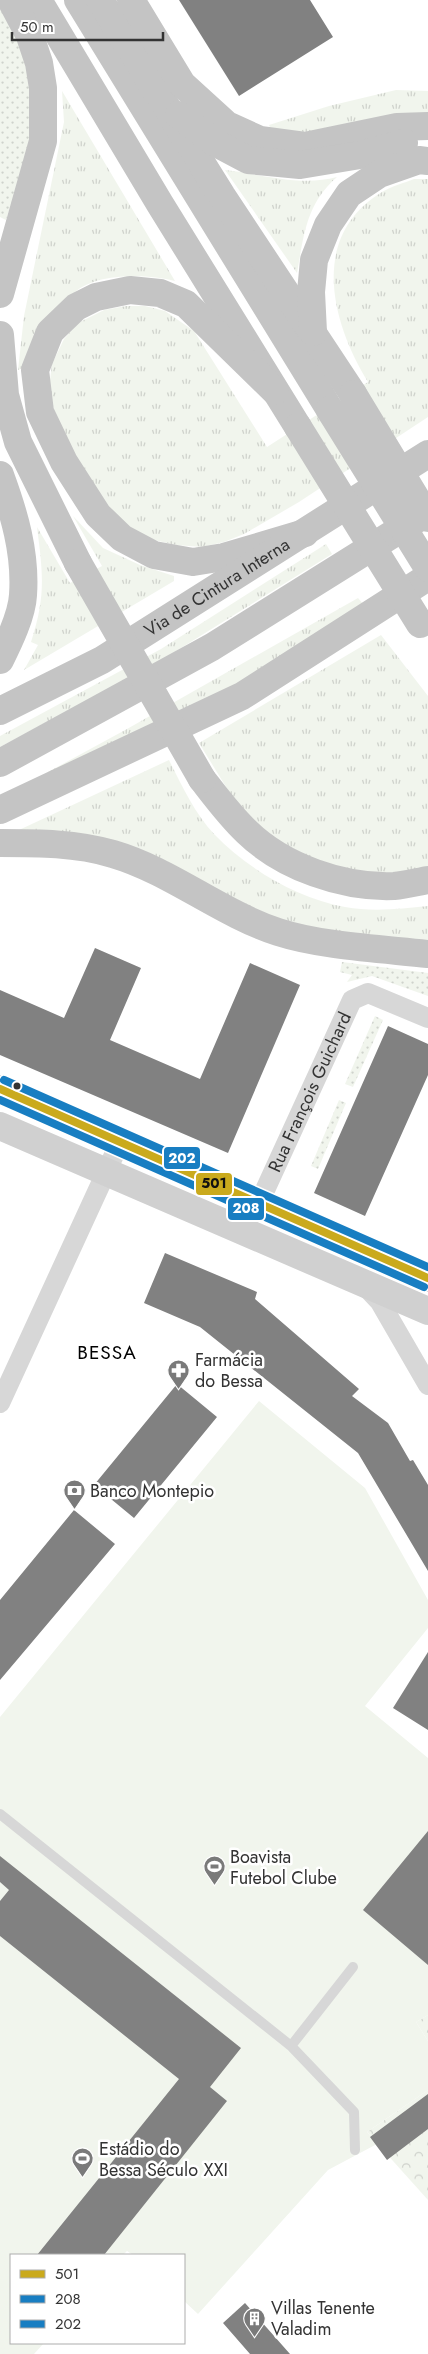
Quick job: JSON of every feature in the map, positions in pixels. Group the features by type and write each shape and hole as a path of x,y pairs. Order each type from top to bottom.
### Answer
{"highway":[{"path":"0,294 43,141 43,88 39,63 30,36 11,0"},
{"path":"38,0 160,204 424,630"},
{"path":"78,0 428,568"},
{"path":"100,0 222,196 353,394 428,518"},
{"path":"131,0 182,84 227,125 260,140 305,146 397,127 428,126"},
{"path":"164,103 214,142 248,160 300,165 360,155 406,142 428,140"},
{"path":"313,333 310,292 314,260 328,224 349,194 379,174 419,160 428,161"},
{"path":"276,391 186,304 160,293 130,290 96,297 76,307 50,332 35,370 40,412 64,462 98,515 122,538 154,555 193,562 224,557 305,533"},
{"path":"0,335 5,395 18,442 78,563 202,779 246,831 272,853 309,871 353,883 393,886 428,880"},
{"name":"Via de Cintura Interna","path":"0,711 102,660 428,454"},
{"path":"0,474 15,514 19,535 24,596 10,640 0,660"},
{"path":"0,763 212,648 428,512"},
{"path":"0,810 242,696 428,576"},
{"path":"0,843 76,846 114,855 147,868 249,920 278,932 306,939 428,954"}],"main road":[{"path":"0,1089 428,1278"},
{"path":"0,1126 428,1311"}],"street":[{"name":"Rua François Guichard","path":"259,1204 352,1000 368,993 428,1018"},
{"path":"0,1403 120,1142"},
{"path":"361,1282 380,1302 428,1385"}],"lane":[{"path":"0,1814 291,2046 354,2112 355,2150"},
{"path":"291,2046 353,1967"}],"green space":[{"path":"0,2 15,30 31,82 34,135 6,220 0,217"},
{"path":"396,90 428,91 428,114 370,125 310,132 271,130 269,125 329,106"},
{"path":"62,91 175,281 150,277 121,277 93,282 81,288 72,295 60,311 26,367 18,370 24,316 64,122"},
{"path":"225,170 281,179 309,181 337,177 319,198 308,221 297,273"},
{"path":"414,179 428,179 428,417 299,502 244,534 224,542 202,547 176,545 145,538 117,521 99,500 57,424 49,388 52,364 64,339 78,323 104,310 126,306 145,306 165,311 194,331 267,447 368,382 344,333 337,307 334,281 336,256 344,232 359,210 382,192"},
{"path":"73,516 103,548 140,565 174,576 174,581 24,670 38,645 31,642 39,611 42,585 37,527 70,583 102,566"},
{"path":"326,544 332,554 157,663 0,747 0,736 161,649"},
{"path":"358,598 364,605 238,685 51,776 48,772 127,729"},
{"path":"381,635 428,696 428,869 369,875 319,863 269,835 249,817 231,795 199,743"},
{"path":"169,760 189,799 207,826 227,847 257,870 309,897 345,907 376,910 428,906 428,946 307,932 19,830"},
{"path":"342,962 428,973 428,996 372,976 347,982 352,975 340,972"},
{"path":"375,1016 383,1020 353,1087 345,1084"},
{"path":"339,1100 346,1103 318,1169 311,1166"},
{"name":"Boavista Futebol Clube","path":"259,1401 365,1488 428,1600 428,1628 365,1706 428,1758 428,2015 416,2022 428,2041 428,2090 367,2132 377,2144 328,2170 198,2314 185,2302 185,2254 132,2254 127,2251 124,2254 10,2254 10,2344 43,2344 34,2354 0,2354 0,1717"},
{"path":"428,2015 428,2041 416,2022"},
{"path":"428,2090 428,2200 367,2132"}],"building":[{"path":"179,0 310,0 333,37 239,96"},
{"path":"95,948 141,968 110,1040 200,1079 250,963 300,985 228,1153 0,1055 0,990 64,1018"},
{"path":"388,1026 428,1044 428,1075 365,1216 314,1193"},
{"path":"165,1253 257,1292 255,1299 359,1389 352,1396 388,1423 410,1461 413,1460 428,1485 428,1571 358,1453 200,1327 144,1303"},
{"path":"177,1384 217,1417 134,1518 94,1485"},
{"path":"74,1510 115,1544 0,1680 0,1600"},
{"path":"428,1652 428,1730 393,1708"},
{"path":"428,1831 428,1965 363,1910"},
{"path":"0,1856 241,2048 210,2087 227,2101 105,2254 38,2254 179,2079 0,1936 0,1901 9,1890 0,1882"},
{"path":"428,2094 428,2129 387,2160 370,2137"},
{"name":"Villas Tenente Valadim","path":"245,2303 290,2354 250,2354 223,2323"}],"transit line":[{"name":"202","path":"4,1080 428,1267"},
{"name":"501","path":"0,1089 428,1278"},
{"name":"208","path":"0,1100 424,1287"}],"place":[{"name":"Farmácia do Bessa","path":"179,1389"},
{"name":"Banco Montepio","path":"74,1510"},
{"name":"Boavista Futebol Clube","path":"214,1886"},
{"name":"Estádio do Bessa Século XXI","path":"83,2178"},
{"name":"Villas Tenente Valadim","path":"255,2337"}],"district":[{"name":"BESSA","path":"107,1352"}]}
